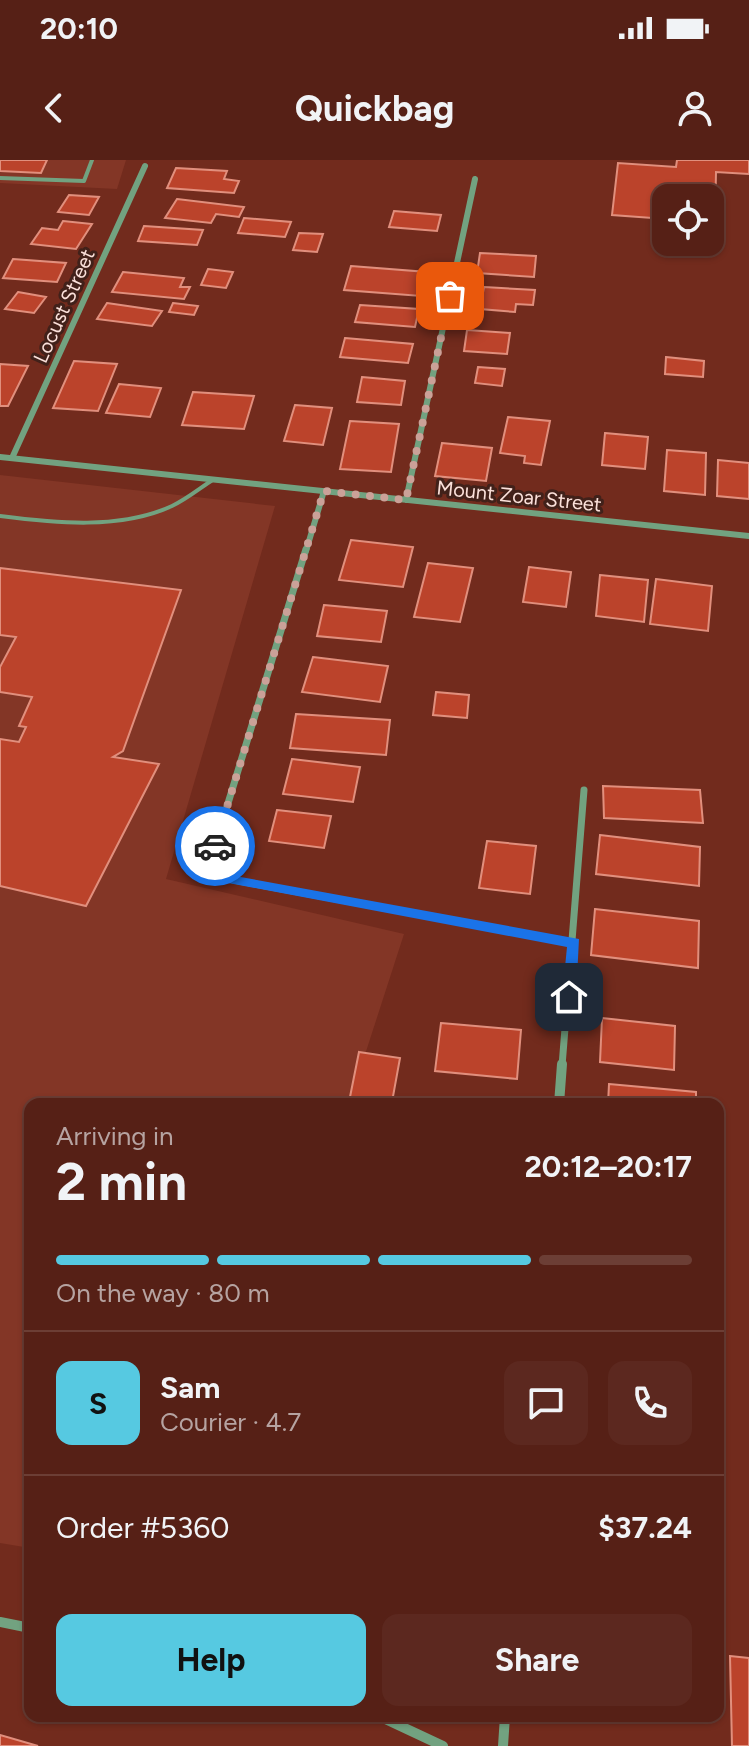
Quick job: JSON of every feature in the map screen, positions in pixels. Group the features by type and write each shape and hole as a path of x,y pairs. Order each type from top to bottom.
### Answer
{"street":[{"name":"Locust Street","path":"12,458 145,166"},
{"path":"406,500 475,179"},
{"name":"Mount Zoar Street","path":"0,457 749,536"},
{"path":"324,491 206,875 574,943"},
{"path":"560,1098 584,790"},
{"path":"0,1622 24,1627"},
{"path":"392,1722 443,1746"},
{"path":"503,1746 505,1722"}],"lane":[{"path":"0,178 84,181 92,160"},
{"path":"0,516 40,521 113,520 167,508 214,479"}],"shaded area":[{"path":"0,160 126,160 117,189 0,183"},
{"path":"0,475 275,506 166,879 404,934 351,1098 24,1098 24,1547 0,1543"}],"building":[{"path":"0,160 47,160 41,173 0,171"},
{"path":"677,160 749,160 749,174 716,172 716,184 652,184 652,218 612,215 618,163 676,167"},
{"path":"176,168 227,171 224,179 239,181 234,193 167,188"},
{"path":"69,195 99,197 89,215 58,212"},
{"path":"177,199 244,207 239,217 216,214 211,223 165,218"},
{"path":"394,211 441,215 437,231 389,227"},
{"path":"244,218 291,222 285,237 238,233"},
{"path":"63,221 92,224 76,249 31,244 42,228 58,230"},
{"path":"144,226 203,230 197,245 138,241"},
{"path":"299,233 323,234 317,252 293,250"},
{"path":"480,253 536,256 534,277 477,273"},
{"path":"13,259 66,263 57,282 3,278"},
{"path":"351,266 427,272 421,296 344,290"},
{"path":"208,269 233,272 226,288 201,285"},
{"path":"123,272 184,278 180,287 190,287 184,299 112,292"},
{"path":"484,287 535,290 533,305 516,304 515,312 480,309"},
{"path":"18,292 46,297 34,313 5,309"},
{"path":"107,303 162,311 152,326 97,319"},
{"path":"173,303 198,306 194,315 169,312"},
{"path":"360,305 419,309 415,327 355,322"},
{"path":"467,330 510,333 507,354 464,351"},
{"path":"345,338 413,344 408,363 340,357"},
{"path":"666,357 704,361 703,377 665,374"},
{"path":"74,361 117,364 98,411 53,408"},
{"path":"0,364 28,366 8,406 0,406"},
{"path":"478,367 505,369 502,386 475,383"},
{"path":"362,377 405,381 401,405 357,402"},
{"path":"119,384 161,388 150,417 106,413"},
{"path":"193,392 254,396 244,429 182,425"},
{"path":"295,405 332,408 323,445 284,441"},
{"path":"508,417 550,421 541,465 524,463 525,456 500,453"},
{"path":"350,421 399,424 391,472 340,469"},
{"path":"605,433 648,437 645,469 602,465"},
{"path":"442,443 492,448 486,481 435,476"},
{"path":"667,450 706,453 705,495 664,491"},
{"path":"718,460 749,463 749,499 717,496"},
{"path":"351,540 413,547 403,587 339,580"},
{"path":"428,563 473,568 460,622 414,617"},
{"path":"529,567 571,572 566,607 523,602"},
{"path":"0,568 181,590 123,751 113,757 159,764 86,906 0,886 0,739 19,742 26,727 19,726 32,697 0,692 0,667 16,637 0,635"},
{"path":"600,575 648,580 644,622 596,616"},
{"path":"656,579 712,586 708,631 650,624"},
{"path":"324,605 387,611 381,642 317,636"},
{"path":"313,657 388,666 380,702 302,692"},
{"path":"436,692 469,695 467,718 433,715"},
{"path":"296,714 390,720 386,755 290,748"},
{"path":"292,759 360,767 353,802 283,794"},
{"path":"603,786 700,790 703,823 604,818"},
{"path":"277,810 331,816 324,848 269,841"},
{"path":"600,835 700,847 699,886 596,874"},
{"path":"487,841 536,846 530,894 479,888"},
{"path":"595,909 699,921 698,968 591,955"},
{"path":"602,1018 675,1026 674,1070 600,1062"},
{"path":"441,1023 521,1030 517,1079 435,1071"},
{"path":"359,1052 400,1058 393,1098 350,1097"},
{"path":"609,1084 696,1092 696,1098 608,1098"},
{"path":"730,1656 749,1658 749,1746 732,1746"},
{"path":"0,1735 38,1746 0,1746"}],"way so far":[{"path":"215,846 324,491 406,500 450,296"}],"route":[{"path":"215,846 206,875 574,943 569,997"}]}
